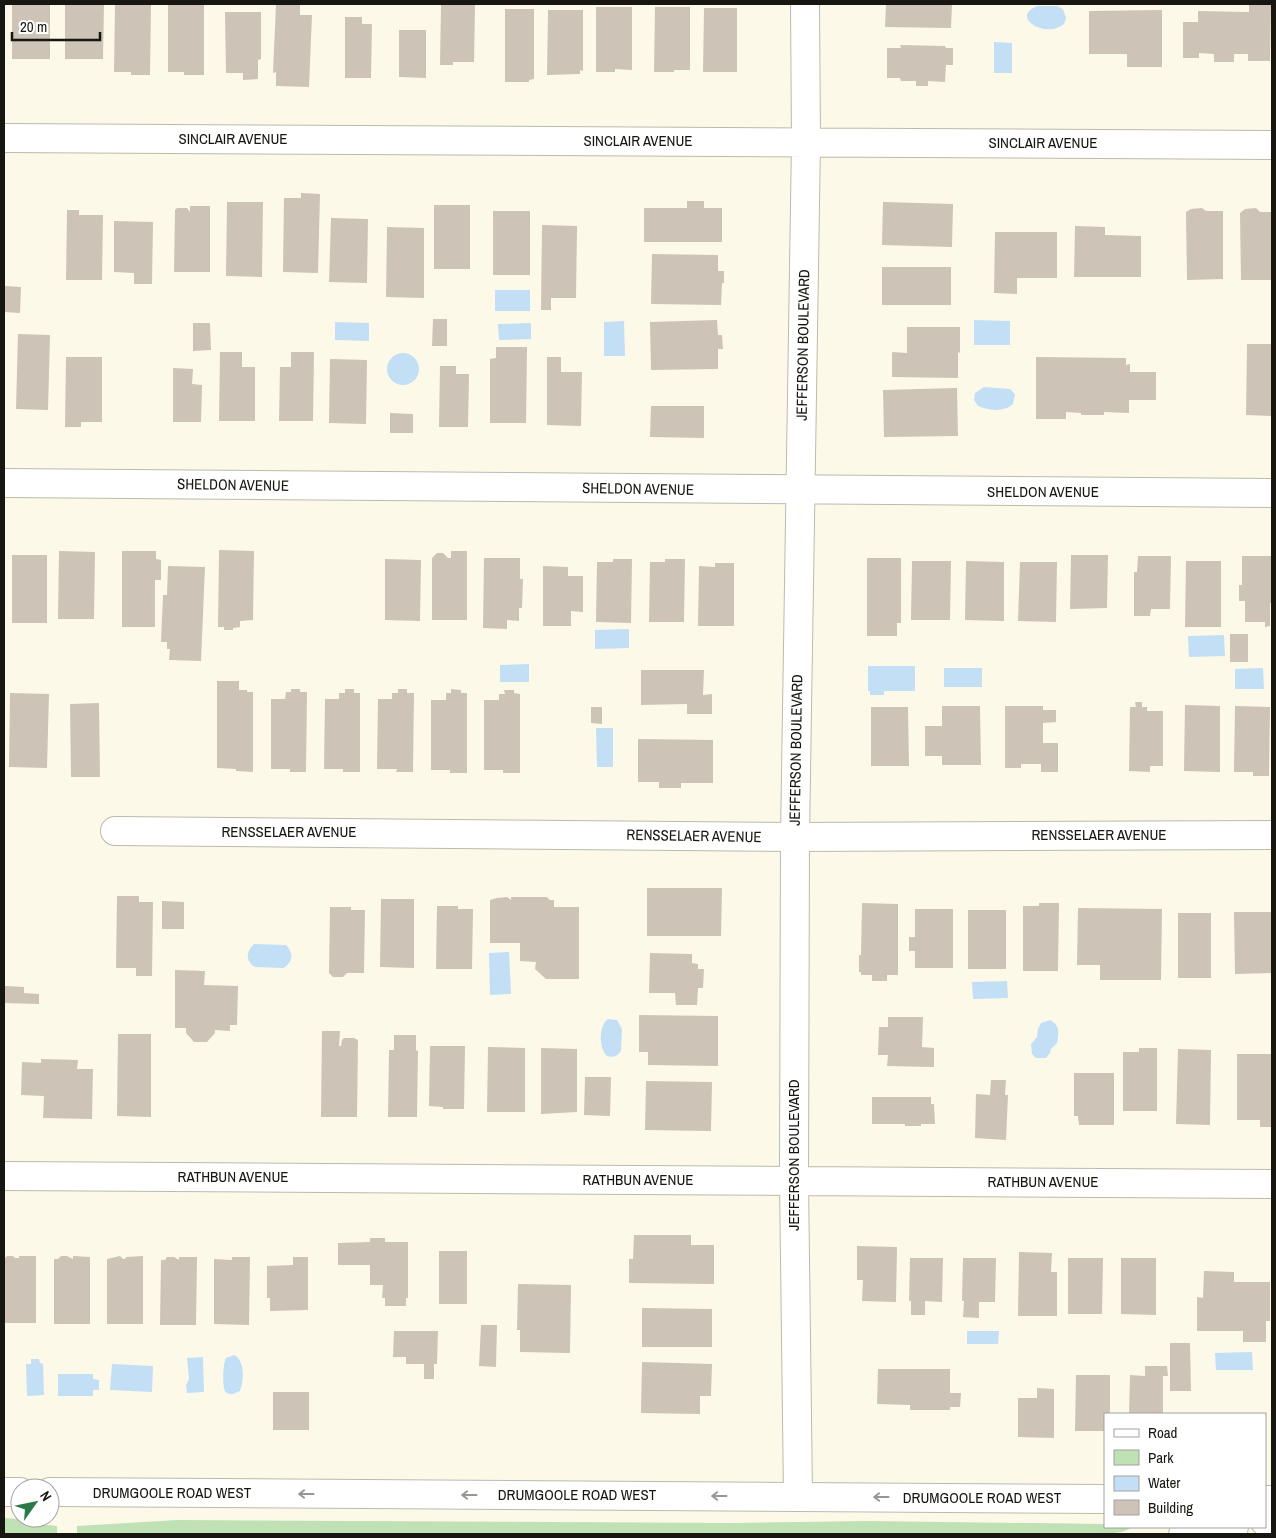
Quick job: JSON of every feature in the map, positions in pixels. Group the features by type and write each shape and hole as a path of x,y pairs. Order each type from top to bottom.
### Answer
{"main road":[{"name":"JEFFERSON BOULEVARD","path":"798,1496 794,1180 794,837 806,142 805,4"},
{"name":"SINCLAIR AVENUE","path":"4,138 1272,144"},
{"name":"SHELDON AVENUE","path":"4,483 1272,493"},
{"name":"RENSSELAER AVENUE","path":"115,831 794,837 1272,835"},
{"name":"RATHBUN AVENUE","path":"4,1176 1272,1184"},
{"name":"DRUMGOOLE ROAD WEST","path":"60,1492 1104,1499"},
{"path":"1183,1534 1227,1528"}],"green space":[{"path":"4,1518 10,1518 10,1528 57,1528 57,1534 4,1534"},
{"path":"177,1520 732,1523 868,1521 1104,1524 1104,1528 1132,1528 1122,1532 1105,1534 77,1534 77,1526"}],"water":[{"path":"1037,6 1057,6 1063,9 1066,18 1064,24 1057,28 1049,29 1034,25 1027,16 1029,11"},
{"path":"994,42 1012,43 1012,73 994,73"},
{"path":"495,290 530,290 530,311 495,311"},
{"path":"974,320 1010,321 1010,345 974,345"},
{"path":"624,321 625,356 604,356 604,322"},
{"path":"335,322 369,323 369,341 335,340"},
{"path":"531,323 531,339 499,340 498,324"},
{"path":"403,353 409,354 414,358 418,363 418,375 414,380 409,384 403,385 397,384 392,380 388,375 387,369 388,363 392,358 397,354"},
{"path":"984,387 1010,389 1015,394 1013,404 1010,407 996,410 978,406 974,400 975,393"},
{"path":"629,629 629,648 595,649 595,630"},
{"path":"1224,635 1225,656 1189,657 1188,636"},
{"path":"529,664 529,682 500,682 500,665"},
{"path":"868,666 915,666 915,691 884,691 884,695 870,695 870,691 868,691"},
{"path":"944,668 982,668 982,687 944,687"},
{"path":"1263,668 1264,689 1235,689 1235,669"},
{"path":"596,728 613,728 613,767 597,767"},
{"path":"254,944 286,945 291,954 289,963 283,968 255,967 248,959 249,950"},
{"path":"509,952 511,994 490,995 489,953"},
{"path":"1007,981 1008,998 973,999 972,982"},
{"path":"608,1019 617,1020 622,1029 621,1050 614,1057 607,1056 604,1053 601,1043 602,1027"},
{"path":"1050,1020 1056,1024 1058,1030 1057,1043 1046,1058 1036,1058 1032,1054 1031,1044 1037,1037 1041,1023"},
{"path":"967,1331 999,1331 998,1344 967,1344"},
{"path":"1252,1352 1253,1370 1216,1370 1215,1353"},
{"path":"234,1355 242,1366 242,1381 240,1391 229,1394 224,1388 225,1361 226,1358"},
{"path":"203,1357 204,1392 187,1393 186,1385 189,1379 187,1358"},
{"path":"31,1359 39,1359 40,1363 43,1364 44,1395 27,1396 26,1364 31,1364"},
{"path":"112,1364 153,1366 152,1392 110,1390"},
{"path":"58,1374 93,1374 93,1379 99,1380 99,1390 93,1390 93,1396 58,1396"}],"building":[{"path":"12,4 50,4 50,59 12,59"},
{"path":"65,4 104,4 103,59 65,59"},
{"path":"115,4 151,5 150,75 131,75 131,72 114,72"},
{"path":"168,4 204,5 204,75 184,75 184,72 168,72"},
{"path":"276,4 300,4 300,15 312,15 309,87 276,86 276,72 273,73"},
{"path":"441,4 475,4 474,62 453,62 453,65 440,65"},
{"path":"886,4 952,4 951,28 885,27"},
{"path":"1249,5 1271,5 1270,61 1248,61 1248,54 1234,54 1234,62 1214,62 1214,54 1199,53 1199,58 1183,58 1183,22 1198,22 1198,11 1249,12"},
{"path":"596,7 632,7 632,70 615,69 615,72 596,72"},
{"path":"655,7 690,7 690,70 654,72"},
{"path":"704,8 737,8 737,72 703,72"},
{"path":"505,9 534,9 534,79 529,80 529,82 505,82"},
{"path":"548,10 583,10 583,71 580,70 580,74 547,75"},
{"path":"1162,10 1162,67 1127,67 1127,54 1089,54 1089,11"},
{"path":"225,12 261,12 261,59 258,60 258,79 243,80 243,73 226,73"},
{"path":"345,17 362,17 362,24 372,24 371,78 345,78"},
{"path":"399,30 426,30 426,78 399,77"},
{"path":"900,45 945,46 946,48 953,48 953,65 946,65 945,82 928,81 928,86 916,86 916,81 901,81 900,78 887,78 887,48 901,48"},
{"path":"301,193 320,194 318,273 283,272 284,198 301,198"},
{"path":"687,201 704,201 704,208 722,208 722,242 644,242 644,208 687,208"},
{"path":"227,202 263,202 262,277 226,276"},
{"path":"883,202 953,204 952,247 882,245"},
{"path":"434,205 470,205 470,269 434,269"},
{"path":"190,206 210,206 210,272 174,272 175,210 177,208 187,208 190,212"},
{"path":"1202,208 1206,211 1223,211 1223,279 1187,280 1186,212 1191,209"},
{"path":"1256,208 1260,212 1272,212 1272,280 1241,280 1240,213 1245,209"},
{"path":"67,210 79,210 79,215 103,215 102,280 66,280"},
{"path":"493,211 530,211 530,275 493,275"},
{"path":"331,218 368,219 367,283 329,282"},
{"path":"114,221 153,222 152,284 134,284 134,273 114,272"},
{"path":"542,225 577,226 576,298 551,298 551,310 541,310"},
{"path":"1075,226 1105,227 1105,235 1141,236 1141,277 1074,277"},
{"path":"387,227 424,228 424,298 386,297"},
{"path":"995,232 1057,232 1057,278 1017,278 1017,294 994,293"},
{"path":"652,254 718,255 718,271 724,271 721,305 651,304"},
{"path":"882,267 951,267 951,305 882,305"},
{"path":"4,286 21,287 20,313 4,312"},
{"path":"433,319 447,319 447,346 432,346"},
{"path":"717,320 718,335 722,335 723,349 718,349 718,369 651,370 650,322"},
{"path":"193,323 210,323 211,350 193,351"},
{"path":"907,327 960,327 958,378 892,377 892,352 907,353"},
{"path":"18,334 50,335 48,410 16,409"},
{"path":"1247,344 1272,344 1272,416 1246,415"},
{"path":"496,347 527,347 526,423 490,423 490,359 496,358"},
{"path":"220,352 242,352 242,367 255,367 255,421 219,421"},
{"path":"291,352 314,352 313,421 279,421 280,367 291,367"},
{"path":"66,357 102,357 102,422 81,422 81,427 65,427"},
{"path":"547,357 561,357 561,372 582,372 581,426 547,425"},
{"path":"1036,357 1126,358 1126,365 1130,364 1130,372 1156,372 1156,400 1129,400 1129,413 1104,412 1104,415 1081,415 1081,413 1066,412 1066,419 1036,419"},
{"path":"330,359 367,360 366,424 329,423"},
{"path":"440,366 456,366 456,374 469,374 468,427 439,427"},
{"path":"173,368 193,369 192,384 202,385 201,422 173,422"},
{"path":"957,388 958,436 884,437 883,390"},
{"path":"651,406 704,406 704,438 650,437"},
{"path":"390,413 413,414 413,433 390,433"},
{"path":"219,550 254,551 253,620 240,621 240,627 233,628 233,630 224,630 224,627 218,627"},
{"path":"59,551 95,552 94,619 58,619"},
{"path":"122,551 156,551 156,559 161,560 161,580 155,580 155,627 122,627"},
{"path":"451,551 467,551 467,620 432,620 432,558 437,553 443,553 448,558 451,558"},
{"path":"12,555 47,555 47,623 12,623"},
{"path":"1071,555 1108,555 1107,608 1070,609"},
{"path":"1138,556 1171,556 1170,609 1151,609 1150,616 1134,616 1134,572 1137,572"},
{"path":"1242,556 1272,556 1270,626 1265,627 1265,622 1245,622 1245,601 1239,601 1239,585 1242,585"},
{"path":"484,558 520,558 520,579 523,579 522,608 519,608 519,621 507,620 507,629 483,628"},
{"path":"867,558 901,558 901,623 897,623 897,636 867,636"},
{"path":"385,559 421,560 420,621 385,620"},
{"path":"613,559 632,559 631,623 596,622 597,562 613,562"},
{"path":"665,559 685,559 684,622 649,622 650,562 665,562"},
{"path":"912,561 951,561 950,620 911,620"},
{"path":"966,561 1004,562 1004,621 965,620"},
{"path":"1186,561 1221,561 1221,627 1185,627"},
{"path":"1020,562 1057,562 1056,622 1018,621"},
{"path":"715,563 734,563 734,626 698,626 699,566 715,567"},
{"path":"168,566 205,567 201,661 169,660 170,649 167,649 167,642 161,642 163,595 167,595"},
{"path":"543,566 568,567 568,576 583,576 583,612 571,611 571,626 543,626"},
{"path":"1230,634 1248,634 1248,662 1230,662"},
{"path":"641,670 704,670 703,695 712,694 712,714 687,714 687,704 641,705"},
{"path":"217,681 239,681 239,690 253,692 253,772 217,768"},
{"path":"291,689 300,689 300,692 307,692 306,772 290,772 290,769 271,769 271,699 285,699 286,692 291,692"},
{"path":"345,689 354,689 354,693 360,693 360,772 343,772 343,769 324,769 325,699 339,699 339,693 345,693"},
{"path":"398,689 407,689 407,693 414,693 413,772 396,772 397,769 377,769 378,699 392,699 392,693 398,693"},
{"path":"451,689 467,693 467,773 450,773 450,770 431,770 431,700 446,700 446,693 451,693"},
{"path":"504,690 514,690 514,693 520,694 520,773 503,773 503,770 484,770 484,700 499,700 499,694 505,694"},
{"path":"10,693 49,694 47,768 9,767"},
{"path":"1135,702 1142,702 1142,707 1147,707 1147,711 1163,711 1163,766 1150,766 1150,772 1129,771 1130,707 1136,707"},
{"path":"99,703 100,777 71,777 70,704"},
{"path":"1185,705 1220,706 1220,772 1184,771"},
{"path":"942,706 980,706 981,765 942,765 942,756 925,756 925,726 942,726"},
{"path":"1005,706 1043,706 1043,710 1056,710 1056,722 1043,723 1043,743 1058,743 1058,772 1041,772 1041,764 1021,764 1021,768 1005,768"},
{"path":"1235,706 1270,707 1269,776 1253,776 1253,772 1234,772"},
{"path":"591,707 602,707 602,724 591,723"},
{"path":"871,707 908,707 909,766 871,766"},
{"path":"638,739 713,740 713,783 681,783 681,788 659,788 659,782 638,782"},
{"path":"647,888 722,888 721,936 647,936"},
{"path":"117,896 139,896 139,902 153,902 152,976 136,976 136,968 116,968"},
{"path":"507,897 511,900 511,897 547,897 550,900 554,900 554,907 579,907 579,979 546,979 535,969 536,962 520,961 520,943 490,943 490,900"},
{"path":"381,899 414,899 414,968 380,967"},
{"path":"162,901 184,902 184,929 162,929"},
{"path":"862,903 898,904 898,975 887,975 887,981 872,981 872,975 861,975 861,972 859,972"},
{"path":"1039,903 1059,903 1058,971 1023,971 1023,906 1039,906"},
{"path":"437,906 458,906 458,909 473,909 472,969 436,969"},
{"path":"330,907 351,907 351,910 365,910 364,973 347,973 343,977 333,977 329,973"},
{"path":"1078,908 1162,909 1161,980 1100,980 1100,965 1077,965"},
{"path":"915,909 953,909 953,968 915,968 915,951 909,951 909,937 915,937"},
{"path":"968,910 1006,910 1006,969 968,969"},
{"path":"1234,912 1272,912 1272,973 1235,974"},
{"path":"1178,913 1211,913 1211,978 1178,978"},
{"path":"650,953 692,954 692,963 698,964 698,969 704,969 703,988 698,988 697,1005 676,1005 675,993 649,993"},
{"path":"175,970 205,971 204,985 238,986 237,1025 230,1025 230,1031 215,1030 215,1033 207,1042 194,1042 186,1033 186,1028 175,1028"},
{"path":"5,986 24,987 24,993 39,994 39,1004 4,1003"},
{"path":"639,1015 718,1016 718,1066 648,1065 648,1052 639,1052"},
{"path":"888,1017 923,1017 922,1047 934,1048 934,1067 887,1066 888,1055 878,1055 879,1027 888,1027"},
{"path":"322,1031 340,1031 339,1046 341,1046 344,1038 358,1040 357,1117 321,1117"},
{"path":"118,1034 151,1034 151,1117 117,1116"},
{"path":"394,1035 416,1035 416,1050 418,1051 417,1117 388,1117 389,1050 394,1050"},
{"path":"430,1046 465,1046 464,1109 443,1109 443,1107 429,1106"},
{"path":"488,1047 525,1048 525,1112 487,1112"},
{"path":"541,1048 577,1049 577,1112 541,1114"},
{"path":"1139,1048 1157,1048 1157,1111 1123,1111 1123,1052 1139,1052"},
{"path":"1178,1049 1211,1050 1210,1125 1176,1124"},
{"path":"1237,1054 1272,1054 1271,1127 1260,1127 1260,1120 1237,1120"},
{"path":"41,1059 78,1060 77,1069 93,1069 92,1119 43,1118 44,1096 21,1095 22,1062 41,1063"},
{"path":"1074,1073 1114,1073 1114,1125 1079,1125 1078,1116 1074,1116"},
{"path":"585,1077 611,1077 610,1116 584,1115"},
{"path":"991,1080 1006,1080 1005,1095 1008,1095 1006,1140 975,1138 976,1094 990,1095"},
{"path":"646,1081 712,1082 711,1131 645,1130"},
{"path":"872,1097 931,1097 931,1104 934,1104 935,1124 905,1126 905,1124 872,1124"},
{"path":"634,1235 691,1235 691,1245 714,1245 714,1284 629,1283 629,1259 633,1259"},
{"path":"370,1238 385,1238 385,1242 408,1242 408,1298 406,1298 406,1306 385,1306 385,1298 382,1298 383,1285 370,1285 370,1265 338,1265 338,1243 370,1242"},
{"path":"857,1246 897,1247 896,1302 862,1301 863,1280 857,1280"},
{"path":"439,1251 467,1251 467,1304 439,1304"},
{"path":"1019,1252 1052,1253 1051,1272 1057,1272 1057,1316 1018,1316"},
{"path":"7,1256 19,1258 19,1256 36,1256 36,1323 4,1323 4,1259"},
{"path":"61,1256 73,1259 73,1256 90,1257 90,1324 54,1324 54,1259 58,1259"},
{"path":"120,1256 125,1259 126,1257 143,1256 143,1324 107,1324 107,1259"},
{"path":"167,1257 174,1257 179,1260 179,1257 197,1257 196,1325 160,1325 161,1260 165,1260"},
{"path":"232,1257 250,1257 249,1325 214,1324 214,1259 232,1260"},
{"path":"293,1257 308,1257 308,1310 270,1311 270,1298 267,1298 267,1266 293,1265"},
{"path":"910,1258 943,1258 942,1302 925,1301 925,1315 911,1315 911,1301 909,1301"},
{"path":"963,1258 996,1258 995,1302 979,1302 979,1318 963,1317"},
{"path":"1068,1258 1103,1258 1102,1314 1068,1314"},
{"path":"1121,1258 1156,1258 1156,1315 1121,1314"},
{"path":"1204,1271 1234,1272 1234,1282 1270,1282 1270,1321 1266,1321 1266,1342 1243,1342 1243,1331 1197,1331 1197,1297 1203,1298"},
{"path":"518,1284 571,1285 570,1353 520,1352 520,1330 517,1330"},
{"path":"642,1308 712,1309 712,1347 642,1347"},
{"path":"481,1325 497,1325 496,1367 479,1366"},
{"path":"394,1331 438,1331 437,1364 434,1364 434,1379 424,1379 424,1364 406,1364 406,1357 393,1357"},
{"path":"1170,1343 1190,1343 1191,1391 1170,1391"},
{"path":"642,1362 712,1364 711,1396 700,1396 700,1414 641,1413"},
{"path":"1145,1366 1167,1366 1168,1376 1163,1376 1163,1413 1129,1413 1130,1375 1145,1376"},
{"path":"878,1369 950,1369 950,1393 961,1393 960,1407 950,1407 950,1410 910,1410 910,1405 877,1404"},
{"path":"1076,1375 1110,1375 1110,1413 1104,1413 1104,1431 1075,1431"},
{"path":"1037,1388 1054,1389 1054,1438 1018,1437 1018,1398 1037,1398"},
{"path":"273,1392 309,1392 309,1430 273,1430"}]}
